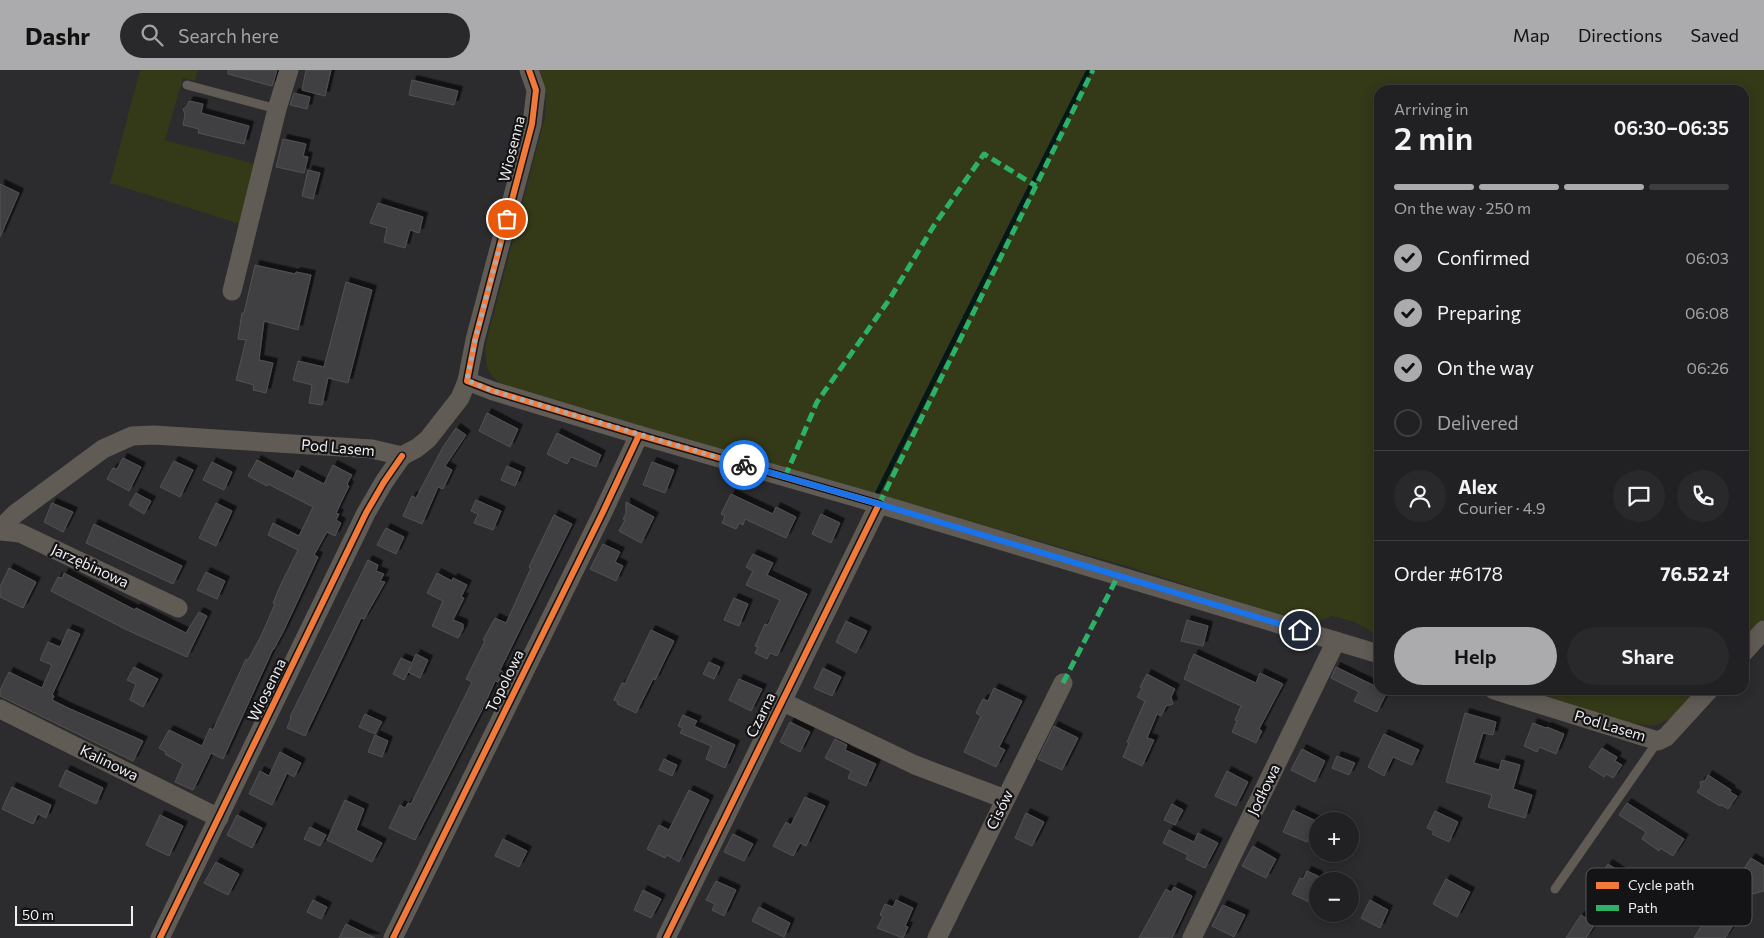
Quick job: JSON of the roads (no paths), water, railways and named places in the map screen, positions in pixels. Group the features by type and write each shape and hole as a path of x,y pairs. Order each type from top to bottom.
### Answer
{"street":[{"path":"232,291 277,109 289,70"},
{"name":"Wiosenna","path":"467,380 475,340 532,124 536,90 529,70"},
{"path":"402,456 417,448 428,439 460,398 467,380 493,391 639,435 879,504 1374,652"},
{"name":"Pod Lasem","path":"0,530 15,514 104,449 132,436 154,435 362,448 402,456"},
{"name":"Topolowa","path":"393,938 639,435"},
{"name":"Wiosenna","path":"160,938 366,513 402,456"},
{"name":"Czarna","path":"666,938 879,504"},
{"name":"Jarzębinowa","path":"0,530 20,533 178,608"},
{"path":"1749,646 1764,630"},
{"name":"Jodłowa","path":"1192,938 1336,641"},
{"name":"Cisów","path":"937,938 1063,683"},
{"name":"Pod Lasem","path":"1510,695 1658,741 1666,736 1704,695"},
{"path":"781,701 915,764 1005,799"},
{"name":"Kalinowa","path":"0,709 219,818"}],"lane":[{"path":"187,85 277,109"},
{"path":"1555,889 1658,741"}],"waterway":[{"path":"878,492 1089,70"}]}
